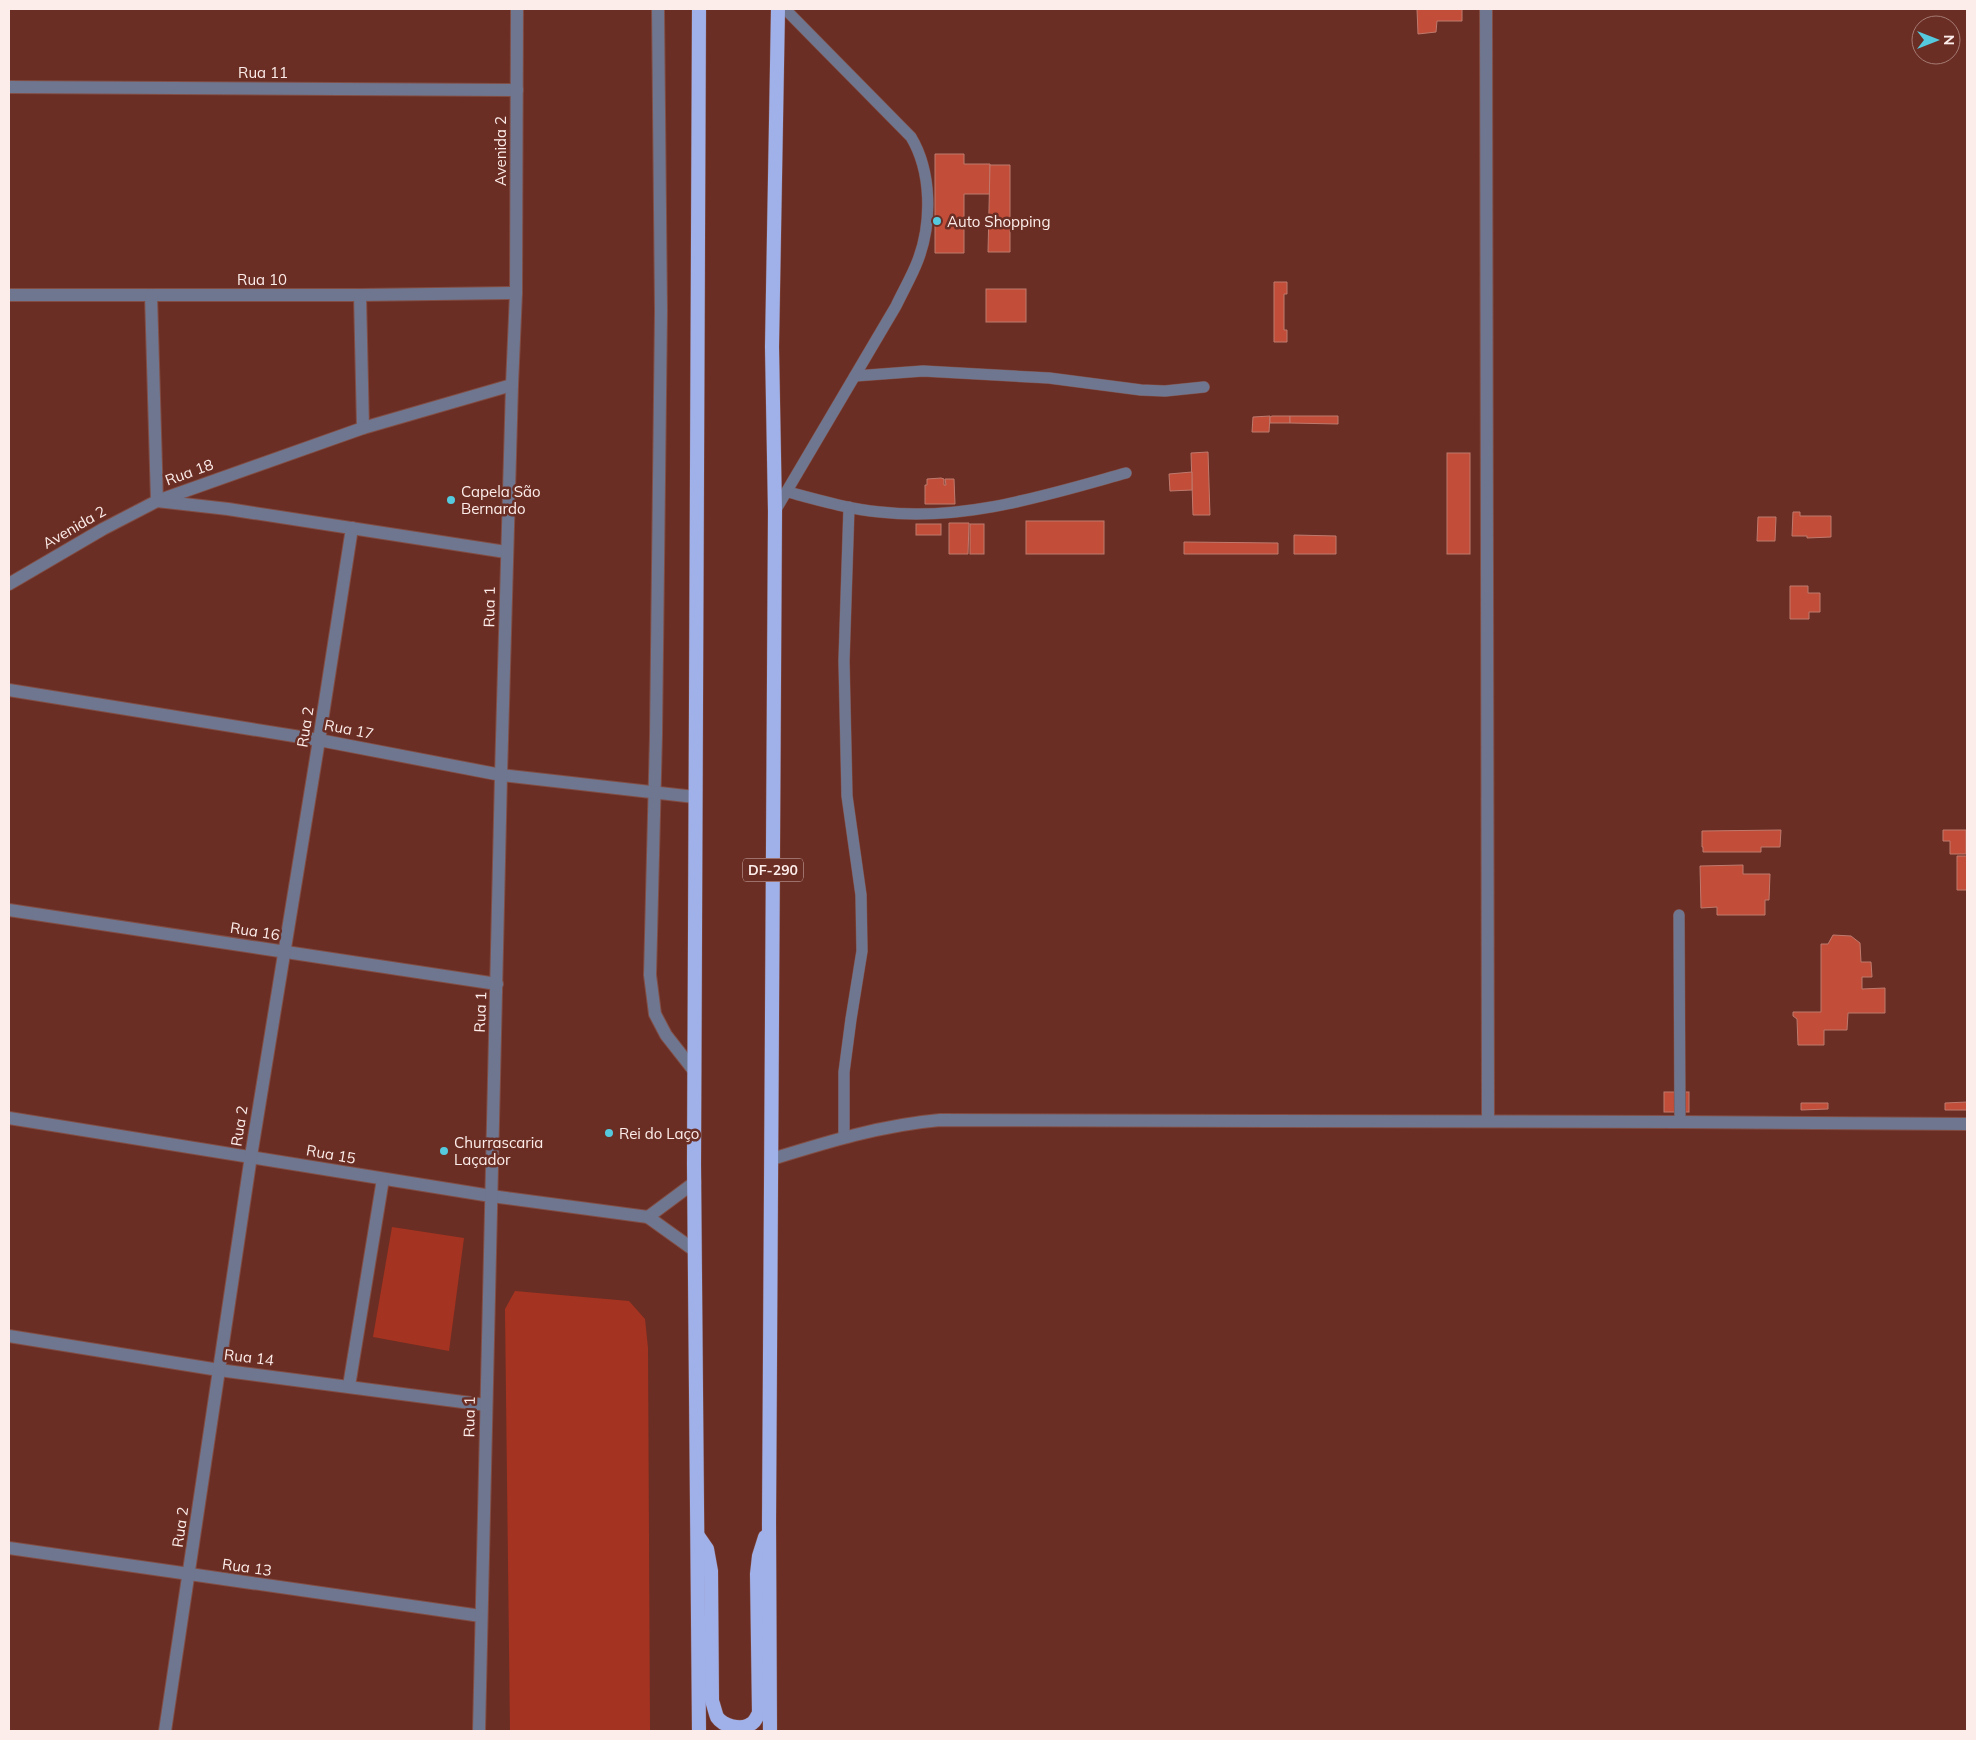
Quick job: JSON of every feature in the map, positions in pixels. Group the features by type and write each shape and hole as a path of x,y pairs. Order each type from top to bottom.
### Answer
{"highway":[{"path":"699,9 700,245 695,797 694,1250 699,1731"},
{"name":"DF-290","path":"770,1731 769,1523 775,511 772,347 778,9"},
{"path":"698,1536 707,1549 711,1571 712,1701 718,1718 728,1726 742,1728 755,1721 759,1713 757,1574 759,1556 769,1523"}],"street":[{"name":"Avenida 2","path":"516,293 517,9"},
{"path":"658,9 661,311 650,975 655,1014 666,1035 695,1072"},
{"path":"1486,9 1488,1121"},
{"name":"Rua 11","path":"9,87 517,90"},
{"name":"Rua 10","path":"9,295 516,293"},
{"name":"Rua 1","path":"479,1731 497,984 500,775 516,293"},
{"path":"151,295 157,501"},
{"path":"360,295 363,428"},
{"name":"Rua 18","path":"157,501 363,428 512,385"},
{"name":"Avenida 2","path":"9,584 103,528 157,501"},
{"name":"Rua 18","path":"157,501 506,552"},
{"name":"Rua 2","path":"165,1731 251,1156 352,528"},
{"name":"Rua 17","path":"9,690 319,740 500,775 695,797"},
{"name":"Rua 16","path":"9,910 497,984"},
{"name":"Rua 15","path":"9,1118 491,1196 648,1216"},
{"path":"772,1159 844,1136 910,1123 940,1120 1967,1124"},
{"path":"349,1386 383,1179"},
{"path":"694,1250 648,1216 695,1182"},
{"name":"Rua 14","path":"9,1336 220,1370 486,1405"},
{"name":"Rua 13","path":"9,1548 481,1616"}],"lane":[{"path":"775,511 788,492 896,306 918,258 924,235 927,205 924,168 919,150 911,137 785,9"},
{"path":"855,376 923,371 1049,378 1141,390 1165,391 1204,387"},
{"path":"788,492 820,501 881,512 934,514 978,509 1034,498 1126,473"},
{"path":"844,1136 844,1072 862,951 861,895 847,796 844,661 849,507"},
{"path":"1679,915 1680,1122"}],"shaded area":[{"path":"392,1227 464,1238 449,1351 373,1337"},
{"path":"515,1291 629,1301 645,1319 648,1348 650,1731 510,1731 505,1309"}],"building":[{"path":"1417,9 1462,9 1462,21 1437,21 1436,32 1418,34"},
{"path":"935,154 964,154 964,164 990,164 990,194 964,194 964,253 935,253"},
{"path":"990,165 1010,165 1010,252 988,252"},
{"path":"1274,282 1287,282 1287,294 1284,294 1284,330 1287,330 1287,342 1274,342"},
{"path":"986,289 1026,289 1026,322 986,322"},
{"path":"1270,416 1269,432 1252,432 1253,417"},
{"path":"1290,416 1290,423 1270,423 1270,417"},
{"path":"1290,416 1338,416 1338,424 1290,423"},
{"path":"1208,452 1210,515 1193,515 1191,453"},
{"path":"1447,453 1470,453 1470,554 1447,554"},
{"path":"1192,472 1192,490 1170,491 1169,474"},
{"path":"927,479 944,479 944,485 946,485 945,479 954,479 955,504 925,504 925,485 927,485"},
{"path":"1793,512 1800,512 1800,516 1831,516 1831,537 1807,538 1807,536 1792,536"},
{"path":"1758,517 1776,517 1775,541 1757,541"},
{"path":"1026,521 1104,521 1104,554 1026,554"},
{"path":"949,523 969,523 968,554 949,554"},
{"path":"916,524 941,524 941,535 916,535"},
{"path":"970,524 984,524 984,554 970,554"},
{"path":"1294,535 1336,536 1336,554 1294,554"},
{"path":"1184,542 1278,543 1278,554 1184,554"},
{"path":"1790,586 1808,586 1808,593 1820,593 1820,612 1809,612 1809,619 1790,619"},
{"path":"1781,830 1780,847 1761,847 1761,852 1703,852 1702,831"},
{"path":"1943,830 1966,830 1966,854 1950,854 1950,841 1943,841"},
{"path":"1957,856 1967,856 1967,890 1957,890"},
{"path":"1743,865 1743,874 1770,874 1769,900 1765,900 1765,915 1717,915 1717,907 1701,908 1700,866"},
{"path":"1833,935 1851,936 1860,943 1861,962 1871,962 1872,977 1862,977 1862,989 1885,988 1885,1013 1848,1013 1847,1030 1824,1030 1824,1045 1798,1045 1797,1019 1793,1016 1793,1012 1821,1012 1821,944 1828,944"},
{"path":"1664,1092 1689,1092 1689,1112 1664,1112"},
{"path":"1967,1102 1967,1110 1945,1110 1945,1103"},
{"path":"1801,1103 1828,1103 1828,1109 1801,1110"}],"place":[{"name":"Auto Shopping","path":"937,221"},
{"name":"Capela São Bernardo","path":"451,500"},
{"name":"Rei do Laço","path":"609,1133"},
{"name":"Churrascaria Laçador","path":"444,1151"}]}
